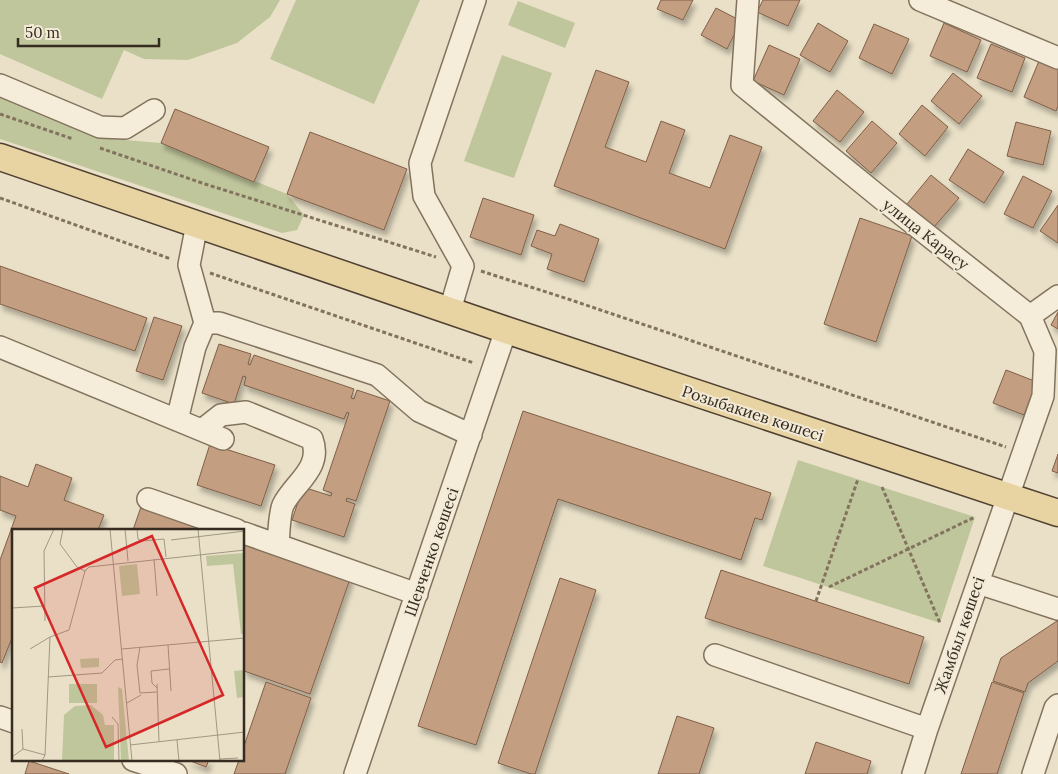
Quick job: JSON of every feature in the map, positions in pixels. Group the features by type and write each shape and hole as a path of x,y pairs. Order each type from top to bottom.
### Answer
{"main road":[{"name":"Розыбакиев көшесі","path":"0,157 506,330 1058,513"}],"street":[{"path":"450,310 463,266 424,196 420,163 475,0"},
{"name":"улица Карасу","path":"748,0 742,85 1030,316 1045,351 1043,396 1007,497"},
{"path":"930,2 1058,58"},
{"path":"0,85 100,127 125,128 154,110"},
{"path":"177,420 195,346 205,324 188,266 197,224"},
{"path":"1030,316 1058,296"},
{"path":"205,324 219,323 377,375 419,411 471,435"},
{"name":"Шевченко көшесі","path":"356,774 506,330"},
{"path":"0,346 223,439"},
{"path":"202,430 221,415 246,412 312,439 315,454 308,473 283,506 278,545"},
{"name":"Жамбыл көшесі","path":"913,774 1007,497"},
{"path":"148,499 234,529"},
{"path":"245,533 417,594"},
{"path":"978,583 1058,609"},
{"path":"715,655 927,729"},
{"path":"1032,774 1055,708 1058,705"},
{"path":"139,762 176,774"}],"path":[{"path":"0,114 74,140"},
{"path":"93,146 205,184 571,300 1023,452"},
{"path":"0,198 188,266 480,366"},
{"path":"816,601 858,479"},
{"path":"882,487 940,623"},
{"path":"829,587 975,517"}],"green space":[{"path":"0,0 280,0 270,17 237,43 188,60 144,59 124,50 102,99 0,54"},
{"path":"296,0 420,0 374,104 270,59"},
{"path":"518,1 575,23 565,48 508,25"},
{"path":"502,55 552,73 514,178 464,161"},
{"path":"0,94 114,139 161,143 287,194 304,215 297,230 282,233 0,139"},
{"path":"798,460 975,517 940,623 763,566"}],"building":[{"path":"661,0 693,0 683,20 657,9"},
{"path":"763,0 800,0 788,26 757,12"},
{"path":"716,8 741,21 727,49 701,35"},
{"path":"818,23 848,41 830,72 800,55"},
{"path":"944,23 981,40 967,72 930,56"},
{"path":"874,24 909,39 892,74 859,58"},
{"path":"991,44 1025,58 1012,92 977,78"},
{"path":"769,45 800,59 784,95 753,81"},
{"path":"1039,61 1058,69 1058,106 1056,111 1024,97"},
{"path":"596,70 629,82 605,147 646,162 661,121 685,130 669,173 710,188 730,135 762,147 725,249 554,186"},
{"path":"953,73 982,96 959,124 931,101"},
{"path":"837,90 864,112 840,142 813,121"},
{"path":"922,105 948,127 925,156 899,134"},
{"path":"175,109 269,147 254,182 161,143"},
{"path":"872,121 897,143 871,173 846,151"},
{"path":"1016,122 1051,131 1043,165 1007,156"},
{"path":"310,132 407,169 384,230 287,194"},
{"path":"968,149 1004,172 984,203 949,180"},
{"path":"931,175 959,198 934,227 907,204"},
{"path":"1023,176 1052,191 1033,228 1004,214"},
{"path":"483,198 534,215 521,255 470,237"},
{"path":"1058,205 1058,243 1040,231"},
{"path":"860,218 912,236 876,342 824,324"},
{"path":"560,224 599,239 584,282 547,269 552,254 531,246 537,230 555,236"},
{"path":"0,266 147,318 135,351 0,304"},
{"path":"1058,312 1058,329 1051,325"},
{"path":"154,317 182,326 163,380 136,371"},
{"path":"219,344 251,354 248,364 250,365 254,355 354,389 351,398 354,399 357,390 390,401 356,501 347,498 346,501 355,504 344,537 292,520 303,487 331,496 332,493 323,490 349,413 347,412 344,419 244,385 246,377 243,376 234,404 202,393"},
{"path":"1006,370 1037,382 1024,415 993,403"},
{"path":"523,411 771,493 762,520 755,518 741,560 558,499 476,745 418,726"},
{"path":"210,444 275,465 261,506 197,485"},
{"path":"1058,454 1058,473 1052,471"},
{"path":"36,464 72,478 64,500 104,515 98,529 12,529 12,638 2,663 0,662 0,560 16,516 0,510 0,476 28,487"},
{"path":"142,504 215,529 133,529"},
{"path":"245,539 351,576 310,694 245,671"},
{"path":"721,570 924,637 909,684 705,618"},
{"path":"560,578 596,590 535,774 531,774 498,763"},
{"path":"1057,621 1058,661 1028,683 1025,692 993,681 1001,658"},
{"path":"266,682 311,698 285,774 234,774 238,762 245,762 245,743"},
{"path":"992,682 1024,693 997,774 961,774"},
{"path":"677,716 714,728 699,774 658,774"},
{"path":"816,742 871,761 867,774 805,774"},
{"path":"29,762 32,762 69,774 25,774"},
{"path":"193,762 208,762 206,767"}]}
